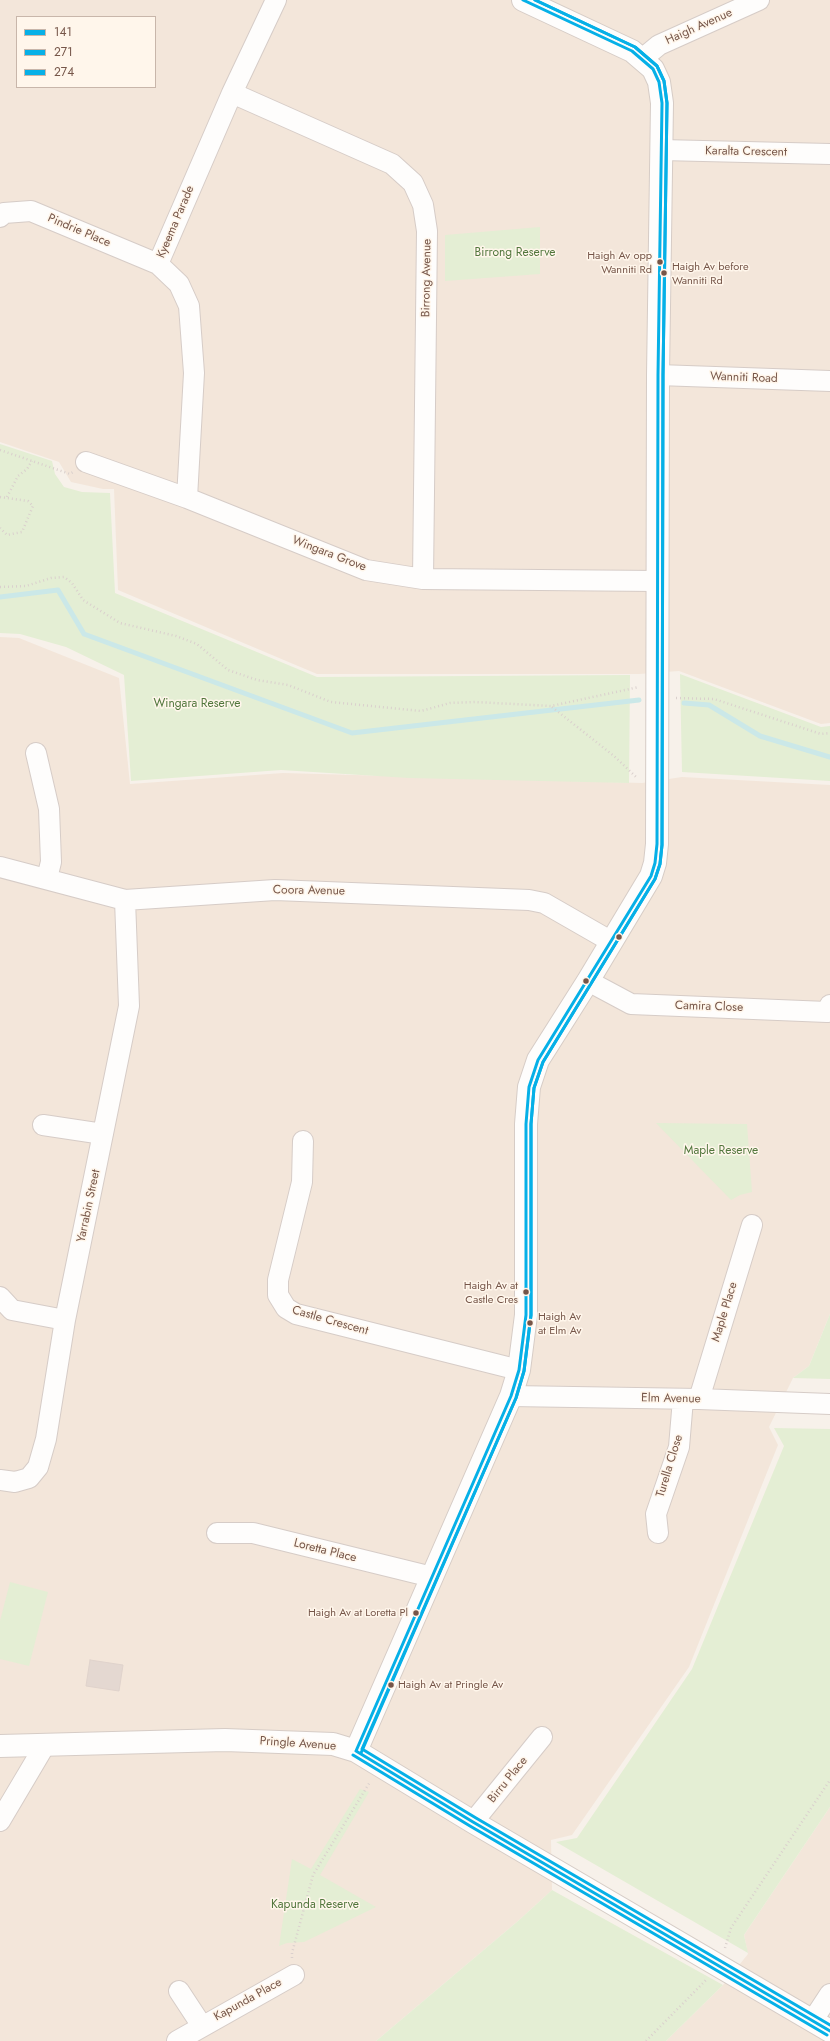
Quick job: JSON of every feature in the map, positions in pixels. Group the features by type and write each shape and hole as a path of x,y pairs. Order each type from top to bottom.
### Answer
{"street":[{"name":"Kyeema Parade","path":"187,498 194,372 189,306 179,284 158,264 232,93 276,0"},
{"path":"356,1751 511,1396 519,1370 526,1315 526,1124 529,1087 538,1060 612,942 651,876 655,863 657,820 656,690 658,581 658,375 662,103 659,82 653,69 632,51 620,44 523,0"},
{"name":"Haigh Avenue","path":"642,59 659,45 759,0"},
{"name":"Birrong Avenue","path":"232,93 392,164 413,183 423,205 427,231 423,579"},
{"name":"Karalta Crescent","path":"661,150 830,154"},
{"name":"Pindrie Place","path":"0,217 4,213 30,211 158,264"},
{"name":"Wanniti Road","path":"658,375 830,381"},
{"name":"Wingara Grove","path":"86,462 187,498 366,570 423,579 658,581"},
{"path":"36,753 49,809 51,862 47,878"},
{"name":"Coora Avenue","path":"0,867 47,878 125,900 275,890 529,900 544,903 612,942"},
{"name":"Yarrabin Street","path":"0,1480 15,1482 28,1478 38,1467 46,1439 65,1320 129,1006 125,900"},
{"name":"Camira Close","path":"588,981 631,1004 827,1012 830,1005"},
{"path":"43,1125 103,1134"},
{"name":"Castle Crescent","path":"303,1141 302,1182 278,1280 278,1295 286,1308 296,1314 519,1370"},
{"name":"Maple Place","path":"691,1399 752,1225"},
{"path":"0,1297 12,1310 65,1320"},
{"name":"Elm Avenue","path":"511,1396 691,1399 830,1404"},
{"name":"Turella Close","path":"658,1533 656,1514 679,1447 691,1399"},
{"name":"Loretta Place","path":"217,1533 253,1533 432,1577"},
{"name":"Birru Place","path":"473,1822 542,1737"},
{"name":"Pringle Avenue","path":"0,1746 225,1740 333,1744 356,1751 473,1822 720,1967 823,2030"},
{"path":"0,1821 45,1745"},
{"name":"Kapunda Place","path":"177,2041 294,1974"},
{"name":"Kapunda Place","path":"179,1991 202,2026"},
{"path":"823,2030 830,1994"}],"path":[{"path":"0,450 70,474 86,462"},
{"path":"7,497 18,476 27,469 32,461"},
{"path":"0,497 28,501 33,506 22,532 7,535 0,528"},
{"path":"0,587 26,586 51,578 64,577 72,582 83,600 120,623 176,636 197,644 228,670 257,680 288,685 331,702 420,711 450,704 475,702 551,706 656,690 714,699 821,734 830,733"},
{"path":"551,706 614,756 636,777"},
{"path":"646,2041 720,1967 731,1928 830,1780"},
{"path":"294,1974 292,1953 314,1875 370,1781"}],"shaded area":[{"path":"0,0 830,0 830,723 821,724 679,671 639,674 317,674 118,590 114,489 103,489 71,482 59,462 0,442"},
{"path":"0,637 19,638 119,678 130,784 283,773 642,783 682,777 830,785 830,1314 809,1366 793,1378 769,1427 778,1445 689,1667 572,1835 551,1840 552,1890 518,1921 376,2041 0,2041"},
{"path":"830,1807 830,2041 666,2041 723,1985 748,1954 744,1935"}],"green space":[{"name":"Birrong Reserve","path":"540,227 540,274 445,281 445,235"},
{"name":"Wingara Reserve","path":"0,444 52,461 55,474 64,487 82,492 110,493 115,593 317,677 630,675 629,783 409,778 281,770 131,781 124,675 66,647 20,634 0,633"},
{"path":"680,674 821,727 830,726 830,781 682,772"},
{"name":"Maple Reserve","path":"656,1123 747,1124 752,1192 740,1195 731,1200"},
{"path":"830,1314 830,1379 793,1378 809,1366"},
{"path":"774,1428 830,1429 830,1807 744,1935 748,1953 556,1842 577,1838 692,1669 784,1446"},
{"path":"10,1582 48,1592 29,1666 0,1659 0,1621"},
{"name":"Kapunda Reserve","path":"360,1789 369,1792 320,1875 376,1907 304,1942 287,1943 279,1946 292,1859 311,1869"},
{"path":"552,1890 723,1985 666,2041 376,2041 518,1921"}],"building":[{"path":"90,1660 123,1665 119,1691 86,1686"}],"waterway":[{"path":"0,597 58,590 84,634 352,733 639,700"},
{"path":"684,703 709,705 760,736 830,757"}],"transit line":[{"name":"141","path":"356,1751 511,1396 519,1370 526,1315 526,1124 529,1087 538,1060 651,876 655,863 657,844 658,375 662,103 659,82 653,69 632,51 523,0"},
{"name":"271","path":"361,1753 516,1398 524,1371 531,1315 531,1124 534,1088 543,1062 655,879 660,864 662,845 663,375 667,103 664,81 657,66 635,47 535,0"},
{"name":"274","path":"535,0 635,47 657,66 664,81 667,103 663,375 662,845 660,864 655,879 543,1062 534,1088 531,1124 531,1315 524,1371 516,1398 362,1749 476,1818 830,2025"},
{"name":"141","path":"356,1751 473,1822 830,2031"},
{"name":"271","path":"353,1755 470,1826 827,2035"}],"place":[{"name":"Haigh Av opp Wanniti Rd","path":"660,262"},
{"name":"Haigh Av before Wanniti Rd","path":"664,273"},
{"name":"Haigh Av at Castle Cres","path":"526,1292"},
{"name":"Haigh Av at Elm Av","path":"530,1323"},
{"name":"Haigh Av at Loretta Pl","path":"416,1613"},
{"name":"Haigh Av at Pringle Av","path":"391,1685"}]}
